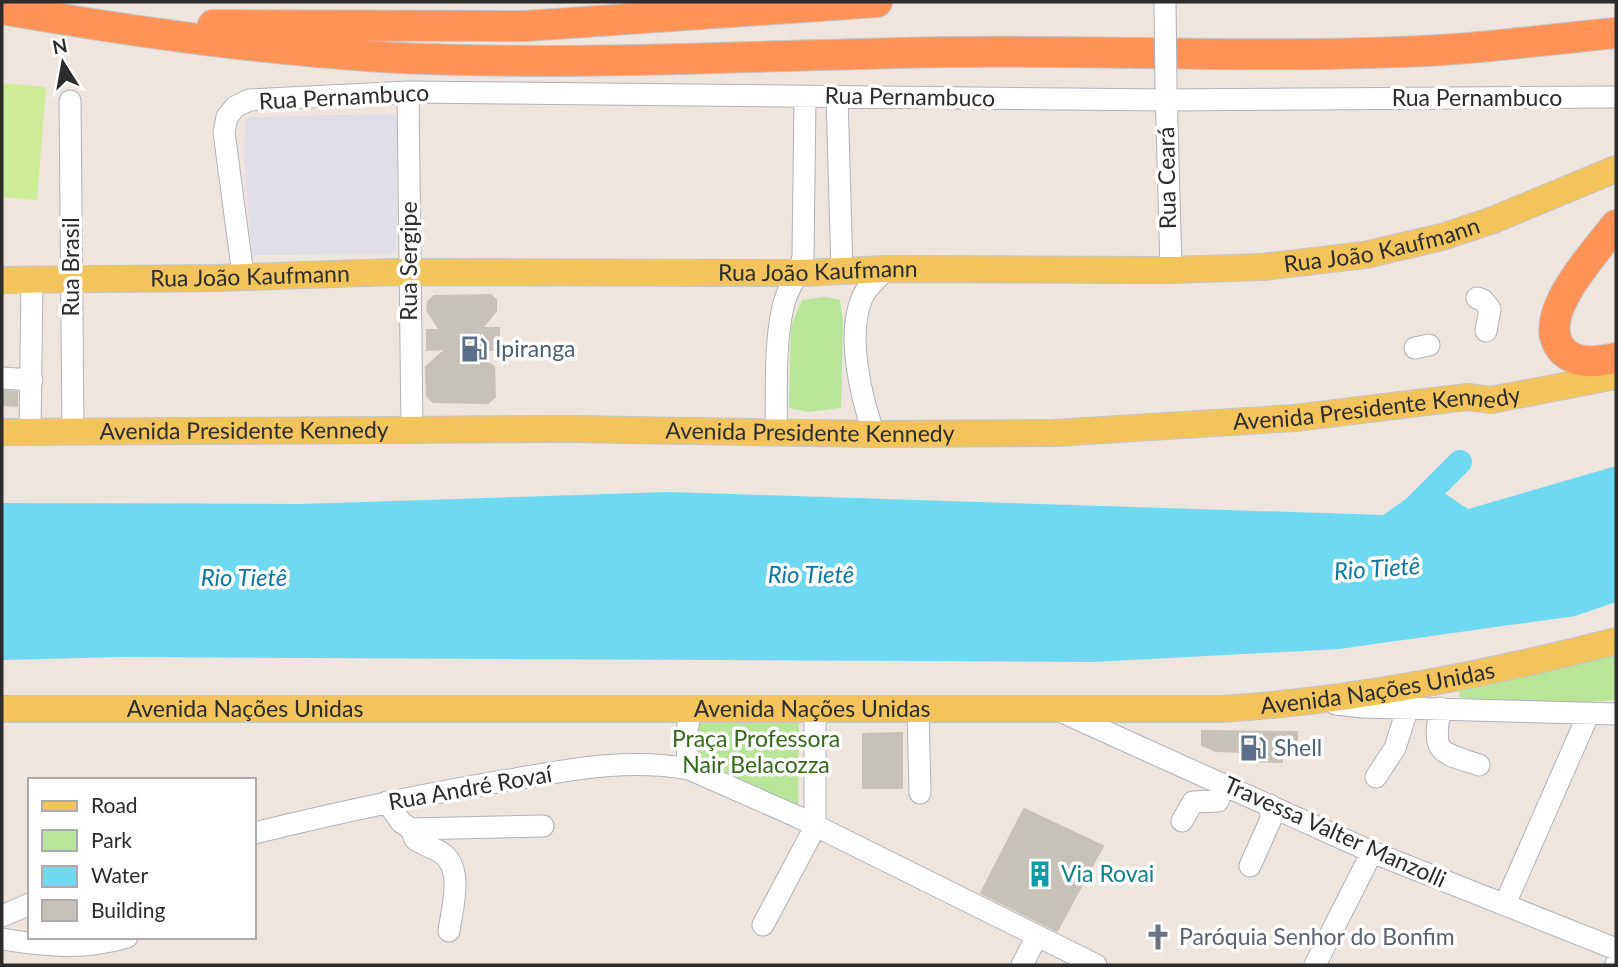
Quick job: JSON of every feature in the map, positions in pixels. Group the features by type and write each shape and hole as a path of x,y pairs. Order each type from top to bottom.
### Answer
{"highway":[{"path":"151,35 183,25 526,26 877,2"},
{"path":"2,9 151,35 383,57 544,61 990,51 1217,55 1394,53 1474,49 1616,33"},
{"path":"1616,225 1561,300 1555,323 1559,346 1567,355 1593,363 1616,358"}],"main road":[{"name":"Rua João Kaufmann","path":"2,280 243,275 799,273 887,269 1171,271 1314,262 1402,247 1493,220 1616,169"},
{"path":"1467,397 1489,388 1598,369 1616,363"},
{"name":"Avenida Presidente Kennedy","path":"2,432 412,430 1055,433 1190,427 1295,418 1467,397 1491,400 1616,376"},
{"name":"Avenida Nações Unidas","path":"2,709 1220,709 1320,701 1548,658 1616,641"}],"street":[{"name":"Rua Ceará","path":"1165,2 1171,271"},
{"name":"Rua Pernambuco","path":"243,275 225,132 227,117 235,107 249,100 408,92 805,97 1166,93 1616,97"},
{"name":"Rua Sergipe","path":"408,92 412,430"},
{"path":"837,96 842,271"},
{"path":"776,432 782,313 789,287 799,273 803,257 805,97"},
{"name":"Rua Brasil","path":"71,101 73,432"},
{"path":"874,434 860,393 858,319 866,291 887,269"},
{"name":"Rua Brasil","path":"30,432 32,281"},
{"path":"1477,298 1483,300 1490,309 1486,331"},
{"path":"2,378 32,380"},
{"path":"1320,701 1363,707 1616,714"},
{"path":"1376,778 1395,748 1408,708"},
{"path":"1440,708 1436,737 1438,747 1446,754 1479,765"},
{"path":"689,769 686,736 691,709"},
{"path":"763,925 815,827 815,709"},
{"path":"918,709 920,793"},
{"name":"Travessa Valter Manzolli","path":"1056,709 1372,852 1616,949"},
{"path":"1505,904 1589,713"},
{"name":"Rua André Rovaí","path":"256,833 467,786 622,764 689,769 815,827 1096,965"},
{"path":"1182,821 1194,802 1219,801 1224,784"},
{"path":"387,802 401,822 411,829 415,839 442,852 450,862 455,891 449,931"},
{"path":"1250,866 1270,819 1270,805"},
{"path":"411,829 543,826"},
{"path":"1315,965 1372,852"},
{"path":"2,916 28,905"},
{"path":"1022,965 1037,936"},
{"path":"2,939 68,947 99,946 121,939"}],"shaded area":[{"path":"398,114 396,254 252,255 244,155 245,122 250,117"}],"green space":[{"path":"2,83 46,87 37,200 2,197"},
{"path":"825,297 840,300 843,321 841,408 809,412 789,408 791,326 802,300"},
{"path":"1616,649 1616,700 1529,707 1459,697 1460,688"},
{"name":"Praça Professora Nair Belacozza","path":"691,709 799,709 798,817 689,769"}],"water":[{"name":"Rio Tietê","path":"1616,466 1616,602 1575,616 1339,649 1093,662 122,657 2,660 2,503 301,504 669,492 1383,515 1429,483 1468,509"}],"building":[{"name":"Ipiranga","path":"491,295 496,300 496,311 482,328 499,328 499,350 470,350 494,367 495,397 488,403 433,402 427,396 426,367 446,349 427,350 427,330 440,330 427,310 428,302 434,296"},
{"path":"2,391 17,392 17,406 2,405"},
{"name":"Shell","path":"1202,731 1297,732 1297,753 1282,753 1282,762 1247,761 1248,752 1216,751 1202,745"},
{"path":"902,733 902,788 863,788 863,734"},
{"name":"Via Rovai","path":"1024,809 1103,846 1057,931 981,893"}],"waterway":[{"path":"1411,511 1460,462"}],"place":[{"name":"Ipiranga","path":"474,349"},
{"name":"Shell","path":"1253,748"},
{"name":"Via Rovai","path":"1040,874"},
{"name":"Paróquia Senhor do Bonfim","path":"1158,937"}]}
